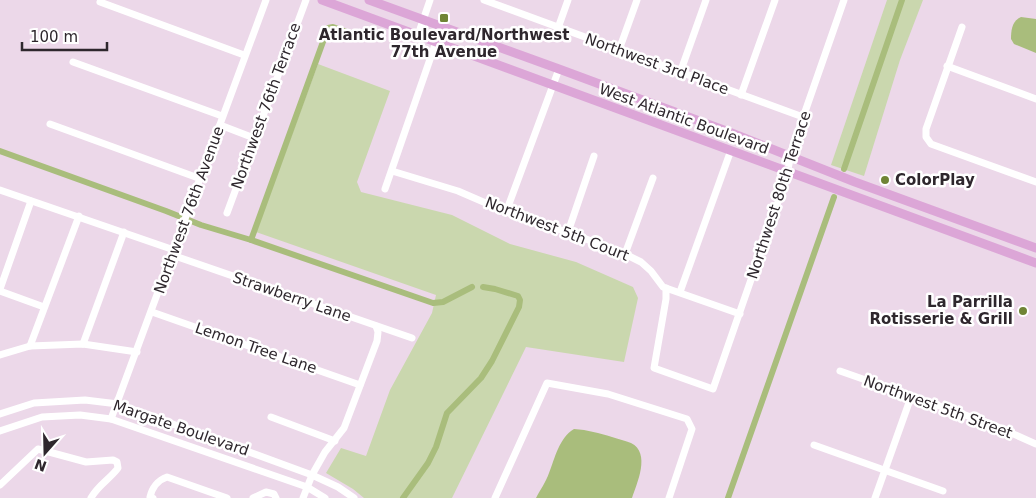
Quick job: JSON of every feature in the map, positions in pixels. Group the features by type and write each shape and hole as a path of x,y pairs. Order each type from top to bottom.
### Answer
{"main road":[{"name":"West Atlantic Boulevard","path":"322,0 1036,263"},
{"name":"West Atlantic Boulevard","path":"368,0 560,69 791,156 823,170 1036,248"}],"street":[{"name":"Northwest 76th Avenue","path":"111,419 201,179 244,55 266,0"},
{"name":"Northwest 76th Terrace","path":"227,213 306,0"},
{"path":"418,35 430,0"},
{"name":"Northwest 3rd Place","path":"484,0 497,2 558,28 803,117"},
{"path":"558,28 568,0"},
{"path":"619,50 637,0"},
{"path":"680,73 706,0"},
{"path":"741,95 775,0"},
{"name":"Northwest 80th Terrace","path":"666,288 666,299 654,368 713,389 740,314 788,171 803,117 844,0"},
{"path":"100,2 244,55"},
{"path":"962,27 926,128 926,137 931,144 1036,182"},
{"path":"385,190 436,42"},
{"path":"73,62 222,116"},
{"path":"947,66 1036,99"},
{"path":"506,212 560,69"},
{"path":"50,124 201,179"},
{"path":"220,125 254,138"},
{"path":"680,292 731,150"},
{"path":"568,232 594,156"},
{"name":"Northwest 5th Court","path":"392,171 458,191 525,220 568,232 625,254 641,262 666,288"},
{"path":"625,254 653,178"},
{"name":"Strawberry Lane","path":"0,190 124,232 173,253 412,338"},
{"path":"32,201 0,290 44,307"},
{"path":"30,346 79,216"},
{"path":"83,344 124,232"},
{"path":"666,288 740,314"},
{"name":"Lemon Tree Lane","path":"152,312 360,385"},
{"path":"303,498 312,475 344,428 376,341 378,332 376,326"},
{"path":"0,355 30,346 83,344 136,352"},
{"name":"Northwest 5th Street","path":"840,372 991,424 1036,444"},
{"path":"495,498 547,383 608,394 687,419 692,429 669,498"},
{"path":"876,498 910,397"},
{"name":"Margate Boulevard","path":"0,414 34,403 85,400 118,404 312,475 338,487 354,498"},
{"name":"Margate Boulevard","path":"0,431 42,417 80,415 111,419 307,488 324,498"},
{"path":"271,417 335,441"},
{"path":"814,445 943,491"},
{"path":"0,485 38,449 86,462 113,460 117,462 118,468 116,471 96,488 91,498"},
{"path":"153,498 150,497 152,491 160,480 167,477 227,498"},
{"path":"253,498 266,492 274,494 276,498"}],"shaded area":[{"path":"887,0 923,0 900,60 864,176 831,165"},
{"path":"1021,17 1036,19 1036,53 1014,44 1011,39 1014,23"},
{"path":"318,64 390,91 357,182 361,192 452,215 510,244 576,262 633,287 638,298 624,362 526,347 452,498 364,498 326,473 341,448 366,456 390,390 432,313 436,295 256,232"},
{"path":"574,429 589,431 631,443 637,448 640,454 641,469 632,498 536,498 546,480 561,443"}],"waterway":[{"path":"844,169 902,0"},
{"path":"251,240 328,28 333,27 361,37 367,30"},
{"path":"0,151 201,225 251,240 433,303 443,302 472,287"},
{"path":"728,498 834,197"},
{"path":"403,498 428,463 436,447 447,413 481,378 492,361 519,307 520,300 518,296 483,287"}],"place":[{"name":"Atlantic Boulevard/Northwest 77th Avenue","path":"444,18"},
{"name":"ColorPlay","path":"885,180"},
{"name":"La Parrilla Rotisserie & Grill","path":"1023,311"}]}
